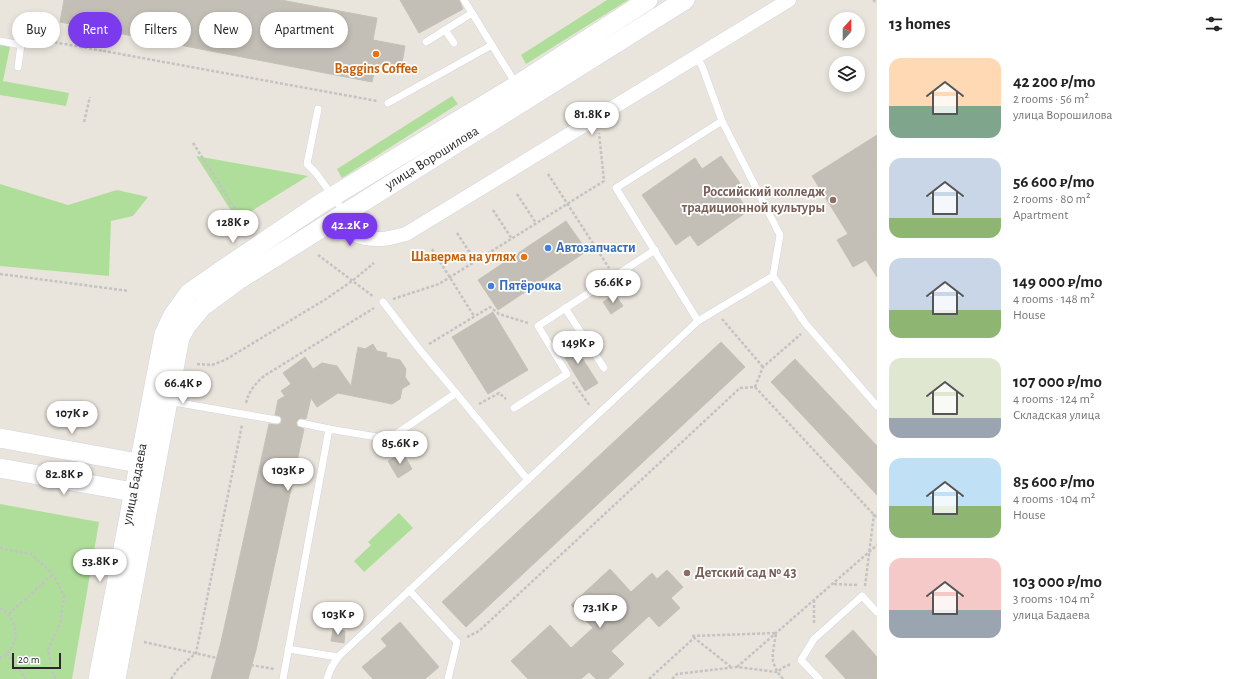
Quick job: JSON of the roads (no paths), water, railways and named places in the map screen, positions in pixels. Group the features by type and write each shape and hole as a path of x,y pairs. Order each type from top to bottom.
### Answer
{"street":[{"name":"улица Ворошилова","path":"521,92 648,0"},
{"name":"улица Ворошилова","path":"180,320 189,293 330,210 521,92 685,0"},
{"path":"330,210 343,230 360,237 382,239 406,234 789,0"},
{"name":"улица Бадаева","path":"116,679 180,337 180,320"},
{"name":"улица Бадаева","path":"98,679 138,463 164,334 180,320"},
{"path":"0,438 138,463 154,476 133,492 0,468"}],"lane":[{"path":"464,0 521,92"},
{"path":"426,42 472,12"},
{"path":"445,30 454,43"},
{"path":"0,41 21,45 18,67"},
{"path":"388,103 492,45"},
{"path":"696,57 702,66 722,121 780,235 773,276 809,327 877,406"},
{"path":"318,110 307,164 316,173 330,210"},
{"path":"698,321 616,188 722,121"},
{"path":"514,408 567,374 538,326 655,250"},
{"path":"327,679 330,668 338,656 698,321 773,276"},
{"path":"383,302 420,350 528,480"},
{"path":"565,308 604,368"},
{"path":"301,423 389,439 456,393"},
{"path":"168,401 277,420"},
{"path":"284,675 330,428"},
{"path":"409,590 457,642 448,679"},
{"path":"819,679 801,660 814,639 862,596 877,612"},
{"path":"288,650 338,656"}],"place":[{"name":"Baggins Coffee","path":"376,54"},
{"name":"Российский колледж традиционной культуры","path":"833,200"},
{"name":"Автозапчасти","path":"548,248"},
{"name":"Шаверма на углях","path":"524,257"},
{"name":"Пятёрочка","path":"491,286"},
{"name":"Детский сад № 43","path":"687,573"}]}
